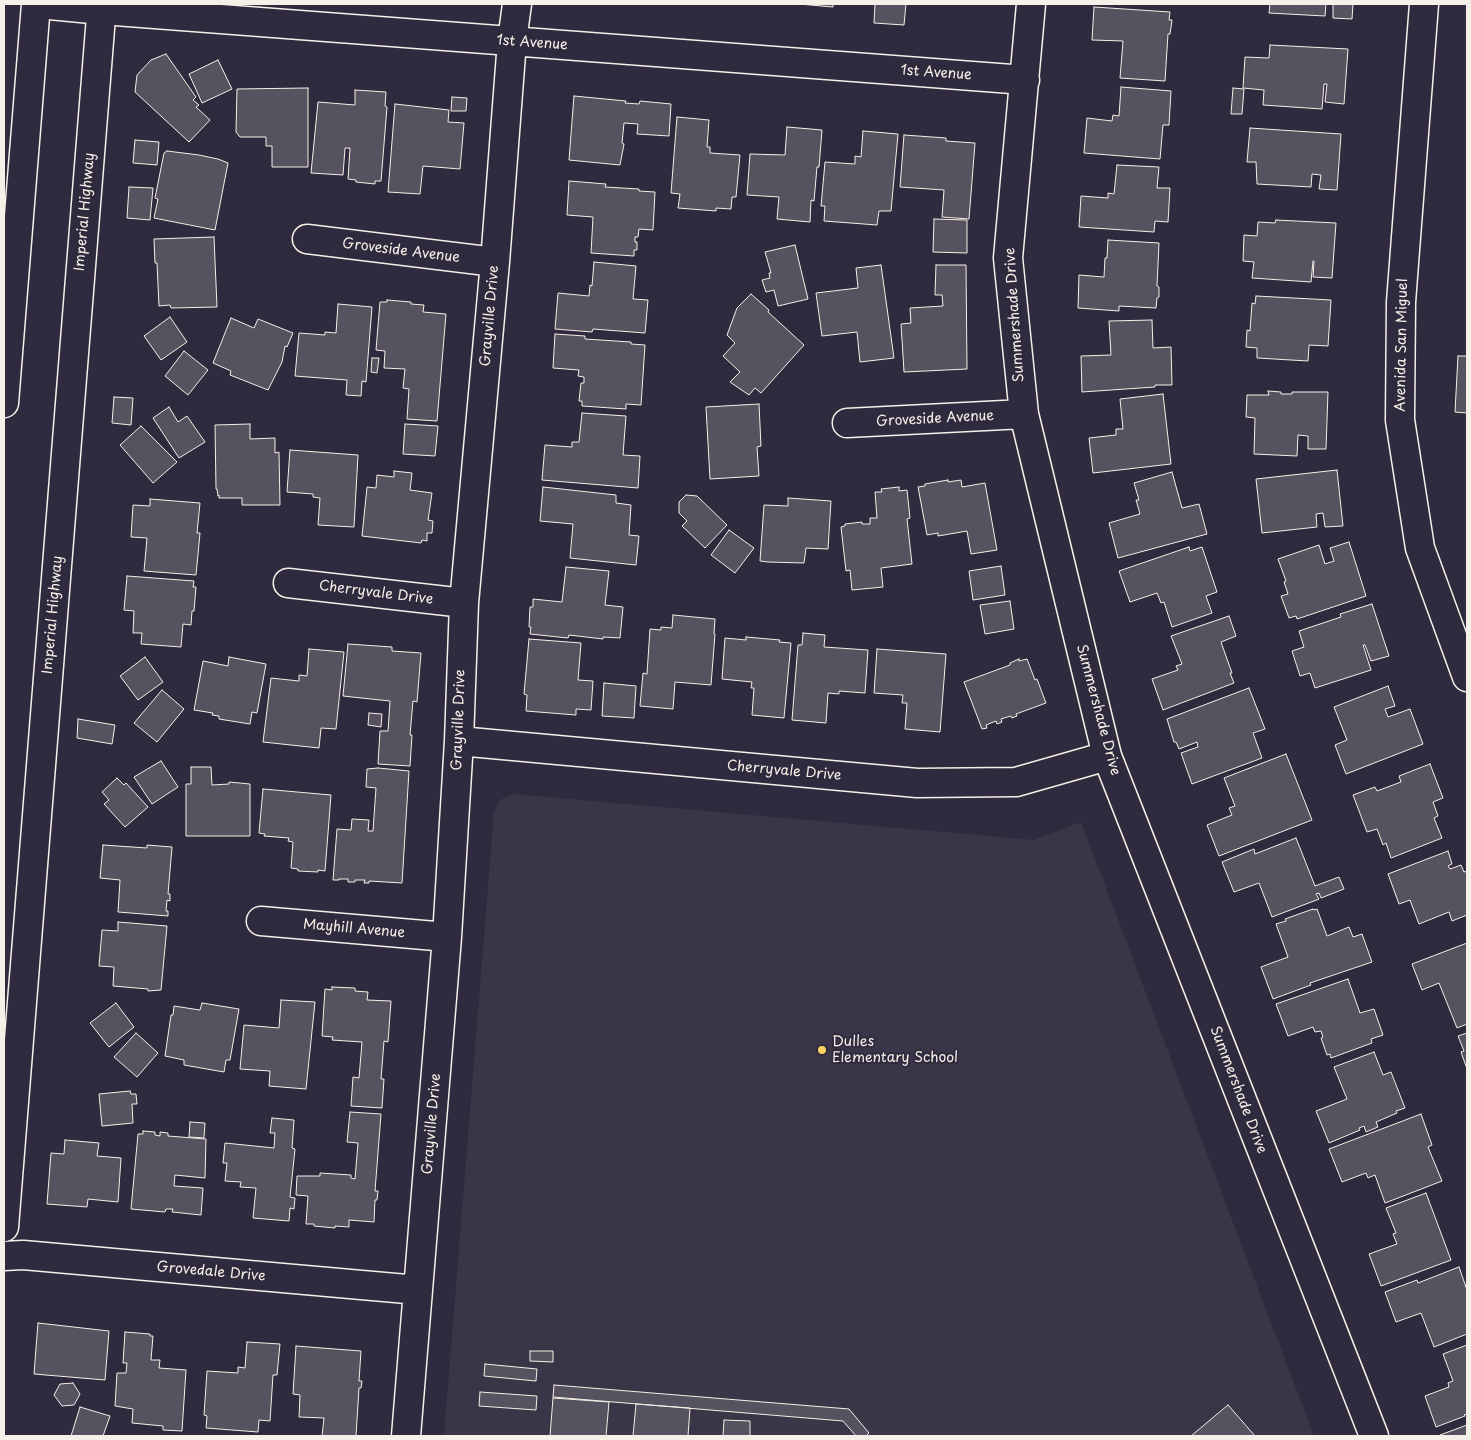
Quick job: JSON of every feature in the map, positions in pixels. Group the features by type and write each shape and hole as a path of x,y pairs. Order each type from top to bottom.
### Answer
{"street":[{"name":"1st Avenue","path":"37,4 102,7 512,41 1025,80"},
{"path":"4,403 37,4"},
{"name":"Grayville Drive","path":"406,1436 446,937 459,741 464,603 495,262 512,41 517,4"},
{"name":"Summershade Drive","path":"1031,4 1008,258 1024,414 1107,756 1374,1436"},
{"name":"Avenida San Miguel","path":"1424,4 1401,302 1400,420 1420,548 1467,677"},
{"name":"Imperial Highway","path":"4,1227 102,7"},
{"name":"Groveside Avenue","path":"307,239 495,262"},
{"name":"Groveside Avenue","path":"846,423 1024,414"},
{"name":"Cherryvale Drive","path":"288,583 464,603"},
{"name":"Cherryvale Drive","path":"459,741 917,783 1016,782 1107,756"},
{"name":"Mayhill Avenue","path":"261,921 446,937"},
{"name":"Grovedale Drive","path":"4,1256 23,1256 418,1290"}],"shaded area":[{"name":"Dulles Elementary School","path":"513,794 1034,840 1081,822 1314,1436 444,1436 494,812 500,800"}],"building":[{"path":"799,4 833,4 833,7"},
{"path":"875,4 906,4 904,25 874,23"},
{"path":"1270,4 1326,4 1325,16 1269,13"},
{"path":"1333,4 1353,4 1352,19 1333,18"},
{"path":"1094,7 1170,12 1169,20 1172,20 1170,34 1168,34 1165,81 1120,78 1123,41 1092,40"},
{"path":"1270,45 1348,49 1344,104 1325,102 1327,84 1324,84 1322,109 1263,105 1264,90 1243,88 1245,57 1269,58"},
{"path":"166,54 196,97 193,100 199,105 196,107 210,120 189,142 135,92 137,75 151,60"},
{"path":"218,60 232,89 202,103 189,74"},
{"path":"1121,87 1171,91 1169,125 1163,125 1160,159 1084,153 1087,118 1112,121 1113,115 1119,116"},
{"path":"308,88 308,167 272,167 272,146 266,146 266,137 240,137 236,132 237,89"},
{"path":"1233,88 1244,89 1242,114 1231,114"},
{"path":"355,90 386,92 385,106 387,107 381,181 375,181 375,184 348,179 350,148 345,148 343,175 311,173 318,102 355,105"},
{"path":"574,96 626,101 625,103 639,104 640,101 671,104 669,136 637,134 638,124 624,123 622,143 624,144 620,165 569,160"},
{"path":"452,97 467,98 466,111 451,111"},
{"path":"395,104 449,110 448,122 464,123 460,169 423,166 420,194 388,192"},
{"path":"677,117 709,120 707,147 710,147 710,153 740,155 736,197 732,197 731,209 716,208 716,211 678,208 680,194 671,193"},
{"path":"787,127 822,130 814,201 811,200 810,222 777,219 779,197 747,195 750,154 785,155"},
{"path":"1250,128 1341,134 1337,190 1319,189 1321,175 1312,174 1311,187 1257,184 1256,162 1247,162"},
{"path":"863,131 898,134 891,211 879,211 877,225 824,221 825,206 821,206 825,162 855,164 855,156 861,157"},
{"path":"904,135 946,138 946,141 975,143 969,219 942,217 944,190 900,187"},
{"path":"135,140 159,142 157,165 133,163"},
{"path":"167,151 199,155 228,163 215,230 154,218 158,199 155,198 164,153"},
{"path":"1117,165 1159,167 1157,188 1170,188 1168,222 1155,221 1154,232 1079,227 1081,196 1108,198 1108,193 1114,194"},
{"path":"569,181 606,184 605,187 655,192 653,230 639,229 638,237 635,237 637,250 634,250 634,256 591,253 593,217 567,215"},
{"path":"129,187 153,188 150,220 127,218"},
{"path":"934,219 967,220 967,253 933,252"},
{"path":"1276,220 1336,223 1332,278 1313,277 1313,261 1311,282 1252,278 1254,262 1243,261 1244,235 1257,236 1258,222 1275,223"},
{"path":"214,237 217,307 171,308 170,305 159,306 154,239"},
{"path":"1108,240 1159,243 1157,286 1159,287 1159,297 1157,298 1156,308 1119,306 1119,311 1078,308 1079,275 1104,277"},
{"path":"795,245 808,299 778,306 774,290 766,292 762,280 770,278 769,273 771,273 765,252"},
{"path":"594,262 636,266 633,299 648,300 645,333 593,329 592,332 555,329 558,293 589,296 590,285 592,286"},
{"path":"881,265 894,358 860,362 857,332 822,336 816,293 858,288 856,268"},
{"path":"936,265 966,265 967,369 904,372 901,324 911,323 910,308 943,306 942,295 935,295"},
{"path":"751,294 804,345 761,393 755,388 749,395 730,382 740,372 723,356 735,343 727,335 737,308"},
{"path":"1256,296 1331,300 1328,346 1309,345 1308,361 1257,358 1257,348 1246,347 1247,330 1250,331 1252,303 1255,304"},
{"path":"387,300 424,305 423,312 446,314 437,421 407,419 409,389 403,388 405,369 384,368 385,351 376,350 380,302 387,302"},
{"path":"338,304 372,307 366,382 362,381 361,396 346,395 347,380 295,376 299,333 325,335 325,332 336,333"},
{"path":"170,317 187,342 161,360 144,336"},
{"path":"231,318 254,328 258,319 293,333 287,347 285,346 282,362 268,390 230,375 231,371 213,363"},
{"path":"1152,320 1153,348 1171,347 1172,385 1082,392 1081,356 1111,355 1109,321"},
{"path":"555,334 585,336 585,339 631,342 631,344 645,345 641,405 626,404 626,409 582,406 582,401 579,401 581,383 584,383 584,377 578,376 579,370 553,368"},
{"path":"184,351 208,370 188,395 165,376"},
{"path":"1458,356 1467,356 1467,413 1455,412"},
{"path":"372,358 379,358 377,373 371,372"},
{"path":"1268,391 1281,392 1281,394 1292,394 1292,392 1328,392 1326,449 1308,449 1308,436 1298,435 1297,456 1254,454 1255,418 1246,417 1247,395 1269,395"},
{"path":"1163,394 1171,464 1093,473 1089,438 1116,435 1116,429 1123,429 1120,399"},
{"path":"114,397 133,398 131,425 112,423"},
{"path":"759,404 761,446 757,447 759,476 710,479 706,407"},
{"path":"169,407 178,422 187,416 205,442 179,458 153,418"},
{"path":"582,413 626,416 623,455 640,456 638,488 542,480 545,445 572,447 572,442 579,442"},
{"path":"250,424 250,439 275,438 275,453 279,452 280,505 242,505 242,498 219,498 218,496 216,489 215,425"},
{"path":"405,424 438,426 435,456 403,454"},
{"path":"141,426 177,462 153,483 120,445"},
{"path":"290,450 358,455 354,527 318,525 320,498 313,497 313,494 287,492"},
{"path":"1337,470 1343,526 1325,527 1323,513 1316,514 1317,527 1262,533 1256,479"},
{"path":"394,471 412,473 410,490 432,493 428,520 433,521 432,533 427,533 427,541 422,540 421,543 362,536 367,487 376,488 377,475 394,477"},
{"path":"1172,472 1182,508 1199,504 1207,534 1118,558 1109,523 1140,514 1136,500 1139,500 1134,483"},
{"path":"948,480 948,482 961,480 962,487 985,483 997,550 971,554 967,531 938,536 938,533 927,535 918,487"},
{"path":"543,487 616,495 616,503 631,505 629,535 639,536 636,565 570,558 573,524 540,521"},
{"path":"899,487 899,491 907,490 910,518 907,519 912,564 881,568 883,587 852,590 850,570 846,571 841,527 845,526 845,524 862,522 862,524 870,524 870,518 877,518 875,492 882,492 881,489"},
{"path":"686,495 697,496 727,525 705,548 682,526 687,521 679,513 679,502"},
{"path":"788,498 831,501 828,549 806,548 804,563 760,561 764,505 788,506"},
{"path":"150,499 200,503 197,533 200,533 196,575 144,571 147,538 131,537 133,505 150,506"},
{"path":"729,530 754,548 735,573 711,555"},
{"path":"1349,542 1366,596 1297,619 1296,616 1289,618 1281,596 1288,594 1284,582 1286,581 1278,559 1319,545 1325,564 1334,561 1330,548"},
{"path":"1189,547 1190,551 1202,547 1217,592 1206,596 1212,613 1172,627 1164,602 1161,603 1157,593 1130,602 1119,571"},
{"path":"1001,566 1005,595 973,600 969,571"},
{"path":"566,567 609,571 605,605 623,607 620,638 603,637 603,639 569,635 568,638 530,634 530,607 533,607 533,599 562,602"},
{"path":"127,576 194,581 193,587 196,587 194,611 192,611 191,625 183,624 181,647 141,644 142,633 133,633 134,611 124,610"},
{"path":"1010,601 1014,629 985,634 980,605"},
{"path":"1372,604 1389,656 1371,661 1365,645 1363,645 1371,670 1315,688 1310,673 1300,676 1292,651 1304,647 1299,631 1341,617 1340,614"},
{"path":"673,615 715,619 711,685 675,682 673,709 640,706 643,673 647,674 650,629 672,628"},
{"path":"1229,616 1236,636 1221,642 1234,683 1163,710 1152,679 1178,670 1176,666 1182,664 1171,636"},
{"path":"803,633 825,635 824,647 868,650 865,693 839,691 839,694 828,693 826,723 792,720 798,645 802,645"},
{"path":"746,637 780,640 779,642 791,643 784,718 752,715 754,688 751,688 752,682 722,679 725,638 746,640"},
{"path":"529,639 581,643 578,680 593,681 591,710 576,709 576,715 526,711 527,695 524,694"},
{"path":"348,644 392,647 392,651 421,653 417,702 413,701 410,766 378,764 380,731 388,731 390,701 343,696"},
{"path":"309,649 344,652 336,729 321,728 319,748 263,742 271,678 299,681 299,675 307,676"},
{"path":"877,649 946,654 940,732 905,729 907,703 902,703 903,695 874,693"},
{"path":"145,657 163,682 138,700 120,676"},
{"path":"229,657 266,664 257,713 252,712 250,724 219,719 219,716 212,715 213,713 194,710 203,661 228,666"},
{"path":"1019,659 1019,661 1027,659 1046,703 1016,714 1017,716 1012,718 1011,716 1001,719 1002,722 997,724 996,721 986,725 987,728 982,729 964,682 1010,665 1010,663"},
{"path":"604,683 636,686 634,718 602,716"},
{"path":"1388,686 1395,706 1385,709 1388,717 1410,709 1423,744 1346,774 1335,745 1347,740 1334,707"},
{"path":"1249,688 1265,729 1253,733 1262,758 1192,784 1181,753 1198,747 1197,742 1179,749 1176,742 1174,742 1167,719"},
{"path":"162,690 184,709 157,742 134,723"},
{"path":"369,713 382,714 381,727 368,725"},
{"path":"78,719 115,725 112,744 77,738"},
{"path":"1286,754 1312,820 1219,856 1207,825 1232,815 1229,808 1235,806 1224,778"},
{"path":"161,761 178,787 152,804 134,777"},
{"path":"1430,764 1443,798 1433,802 1438,816 1434,818 1442,838 1391,858 1386,843 1383,845 1377,829 1367,832 1353,795 1375,787 1377,791 1401,782 1399,776"},
{"path":"191,767 211,767 212,785 229,784 229,782 250,784 250,836 186,836 186,784 191,784"},
{"path":"378,768 409,771 402,883 369,881 369,883 364,883 365,880 348,882 348,879 333,880 337,829 351,830 352,819 369,820 368,831 373,831 376,788 366,787 367,769"},
{"path":"117,778 124,785 126,783 148,807 125,827 104,804 109,800 102,792"},
{"path":"263,789 331,795 325,871 298,871 298,869 291,868 293,842 288,841 289,838 264,836 265,834 259,833"},
{"path":"1296,838 1315,886 1339,877 1344,889 1321,898 1319,893 1316,894 1319,899 1272,917 1259,883 1234,892 1222,862 1254,849 1255,854"},
{"path":"103,845 147,848 147,845 172,847 168,894 170,894 170,901 167,900 166,911 168,911 168,916 118,912 120,880 100,878"},
{"path":"1448,851 1452,864 1448,866 1450,869 1461,865 1464,872 1467,871 1467,915 1452,921 1449,912 1419,924 1410,900 1399,904 1388,874"},
{"path":"1317,909 1327,936 1349,927 1353,937 1362,934 1372,962 1310,983 1311,985 1273,999 1261,967 1288,957 1276,924"},
{"path":"118,922 167,926 161,990 148,991 148,989 113,986 114,967 99,966 102,930 118,931"},
{"path":"1467,943 1467,1024 1457,1028 1439,983 1422,990 1412,964"},
{"path":"1348,979 1360,1013 1374,1009 1383,1035 1371,1039 1372,1043 1331,1058 1330,1054 1327,1055 1321,1038 1323,1037 1321,1031 1315,1032 1313,1027 1288,1036 1276,1004"},
{"path":"332,987 355,988 355,991 368,992 367,1000 391,1001 388,1042 384,1041 381,1079 384,1079 382,1108 351,1106 353,1077 359,1078 362,1042 332,1040 333,1037 322,1036 325,989 332,990"},
{"path":"281,1000 315,1002 306,1089 269,1086 270,1071 240,1069 244,1025 279,1028"},
{"path":"116,1003 134,1027 109,1047 90,1023"},
{"path":"202,1003 239,1009 230,1060 226,1060 224,1072 184,1065 184,1060 165,1056 174,1006 200,1010"},
{"path":"136,1033 158,1053 137,1077 114,1057"},
{"path":"1467,1033 1467,1069 1461,1052 1464,1051 1458,1036"},
{"path":"1374,1052 1383,1075 1391,1072 1405,1108 1376,1122 1378,1127 1366,1132 1364,1126 1359,1128 1360,1130 1329,1143 1316,1111 1347,1099 1334,1067"},
{"path":"130,1091 131,1094 136,1094 137,1104 132,1104 133,1123 102,1126 99,1094"},
{"path":"350,1112 381,1114 375,1191 378,1191 377,1200 375,1200 374,1222 349,1220 349,1227 335,1226 335,1228 306,1224 308,1196 296,1195 297,1176 320,1176 320,1173 351,1175 351,1178 355,1179 358,1143 347,1142"},
{"path":"1421,1114 1432,1145 1428,1147 1442,1181 1385,1203 1375,1175 1368,1178 1366,1173 1342,1182 1329,1149"},
{"path":"272,1118 294,1120 292,1148 295,1149 290,1197 295,1198 294,1209 290,1208 289,1221 253,1218 256,1188 240,1187 241,1182 225,1181 227,1163 223,1163 225,1143 274,1148 275,1133 270,1133"},
{"path":"190,1122 205,1123 204,1138 189,1137"},
{"path":"143,1131 155,1132 155,1135 160,1136 160,1132 168,1133 168,1136 206,1139 205,1178 175,1175 174,1186 203,1188 201,1215 172,1212 173,1209 166,1209 165,1212 131,1209 138,1134 143,1134"},
{"path":"65,1140 99,1143 97,1156 121,1158 118,1202 88,1199 87,1207 47,1204 51,1153 64,1154"},
{"path":"1426,1193 1451,1260 1381,1286 1369,1254 1397,1244 1393,1234 1396,1233 1386,1208"},
{"path":"1459,1267 1467,1290 1467,1334 1434,1347 1421,1313 1396,1322 1385,1292 1417,1280 1418,1283"},
{"path":"38,1323 109,1331 105,1380 34,1374"},
{"path":"125,1332 150,1334 150,1336 153,1336 151,1360 160,1360 159,1368 186,1370 182,1431 163,1430 163,1426 132,1423 133,1409 115,1406 117,1373 126,1373 127,1363 123,1363"},
{"path":"247,1342 280,1344 277,1375 273,1375 270,1421 259,1420 258,1432 206,1428 207,1416 204,1415 207,1371 238,1373 238,1367 245,1368"},
{"path":"1467,1345 1467,1414 1436,1427 1425,1396 1449,1387 1448,1383 1453,1381 1443,1354"},
{"path":"296,1346 361,1351 359,1381 362,1381 361,1388 359,1388 356,1436 322,1436 324,1418 299,1417 300,1395 293,1394"},
{"path":"530,1351 553,1351 553,1362 530,1361"},
{"path":"485,1364 537,1369 536,1381 484,1376"},
{"path":"73,1383 80,1394 74,1405 62,1406 54,1395 60,1384"},
{"path":"554,1385 849,1409 869,1433 866,1436 856,1436 843,1421 553,1397"},
{"path":"480,1392 537,1396 536,1410 479,1406"},
{"path":"553,1398 609,1402 606,1436 550,1436"},
{"path":"636,1404 690,1408 688,1436 633,1436"},
{"path":"1228,1405 1255,1436 1191,1436"},
{"path":"80,1407 110,1416 103,1436 71,1436"},
{"path":"724,1420 750,1421 750,1436 723,1436"},
{"path":"1467,1425 1467,1436 1440,1435"}],"place":[{"name":"Dulles Elementary School","path":"822,1050"}]}
